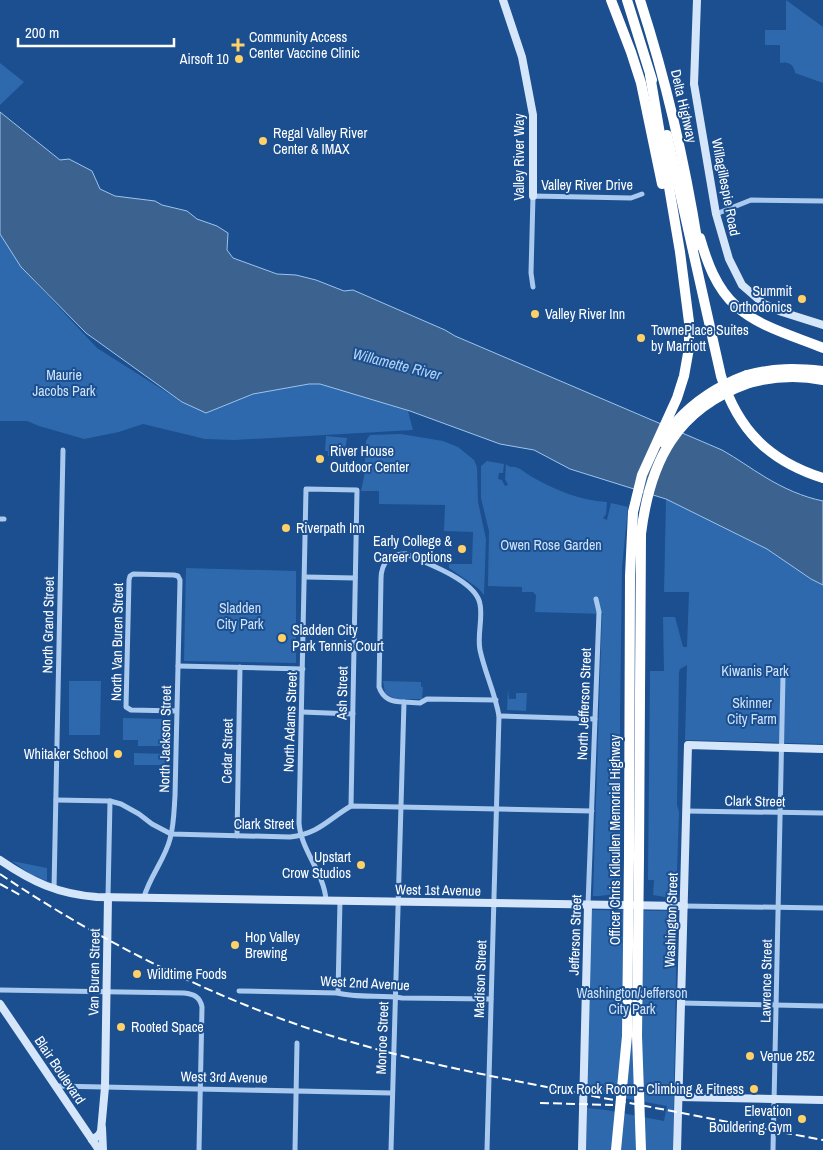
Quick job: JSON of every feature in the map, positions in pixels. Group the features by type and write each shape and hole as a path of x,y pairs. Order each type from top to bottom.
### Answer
{"highway":[{"path":"611,0 632,52 641,83 683,280"},
{"name":"Delta Highway","path":"628,0 650,75"},
{"name":"Delta Highway","path":"640,0 670,105 694,220"},
{"path":"637,532 633,512 642,475 677,398 684,376 689,348 689,322 680,252 650,75"},
{"path":"650,75 663,119 720,376 725,390 740,419 766,450 803,472 823,478"},
{"path":"694,220 712,274 722,290 736,306 761,322 823,348"},
{"path":"694,220 702,267 725,371 733,394 752,426 773,447 791,459 823,472"},
{"path":"637,532 646,478 658,450 676,422 691,408 712,392 731,382 748,379 768,370 794,368 822,378"},
{"name":"Officer Chris Kilcullen Memorial Highway","path":"637,532 639,857 637,1036 641,1150"},
{"name":"Officer Chris Kilcullen Memorial Highway","path":"616,1150 627,1036 630,576 637,532"}],"street":[{"name":"Valley River Way","path":"503,0 522,57 533,115 531,273 533,288"},
{"name":"Willagillespie Road","path":"697,0 694,84 716,214 729,259 742,285 764,304 782,312 823,325"},
{"name":"Valley River Drive","path":"532,196 631,198 642,194"},
{"path":"716,214 751,200 823,201"},
{"name":"North Grand Street","path":"54,890 63,450"},
{"name":"North Adams Street","path":"300,836 298,823 306,489 357,490"},
{"name":"Ash Street","path":"351,806 357,490"},
{"name":"Madison Street","path":"404,702 394,702 385,697 381,693 379,684 381,572 389,558 400,553 448,573 478,596 480,608 480,650 496,700 499,716 487,1150"},
{"name":"North Jackson Street","path":"130,576 133,574 174,575 179,577 174,814 170,841 144,897"},
{"name":"North Van Buren Street","path":"130,576 127,708 131,710 177,711"},
{"path":"305,578 355,578"},
{"name":"North Jefferson Street","path":"592,811 599,612 596,600"},
{"path":"178,666 303,669"},
{"name":"Cedar Street","path":"237,836 240,668"},
{"name":"Lawrence Street","path":"773,1150 783,676"},
{"path":"404,702 420,703 427,699 496,700"},
{"name":"Monroe Street","path":"391,1150 404,702"},
{"path":"302,712 353,714"},
{"path":"499,716 595,719"},
{"name":"Washington Street","path":"677,1150 688,745 782,748"},
{"path":"782,748 823,749"},
{"name":"Clark Street","path":"56,800 110,801 130,808 152,824 171,834 237,836 300,836 317,830 351,806"},
{"name":"Van Buren Street","path":"103,1150 110,801"},
{"path":"351,806 592,811"},
{"name":"Jefferson Street","path":"582,1150 592,811"},
{"name":"Clark Street","path":"686,811 823,812"},
{"path":"300,836 324,886 326,900"},
{"name":"West 1st Avenue","path":"0,860 27,878 54,890 70,894 108,897 588,906 823,908"},
{"path":"338,993 340,900"},
{"path":"0,990 184,993 196,996 202,1007 199,1150"},
{"name":"West 2nd Avenue","path":"239,991 491,999"},
{"path":"681,1003 823,1006"},
{"name":"Blair Boulevard","path":"0,1004 99,1150"},
{"path":"295,1150 297,1043"},
{"name":"West 3rd Avenue","path":"56,1086 392,1093"},
{"path":"679,1096 823,1100"},
{"path":"92,1140 99,1135 102,1126"}],"green space":[{"path":"786,0 823,27 823,83 795,73 793,67 786,62 780,63 780,45 765,45 765,30 786,30"},
{"path":"0,63 24,82 0,105"},
{"name":"Maurie Jacobs Park","path":"0,234 21,267 97,348 182,402 206,413 253,394 310,384 330,385 408,411 413,430 235,440 205,439 143,424 119,432 84,439 27,421 0,421"},
{"path":"401,434 443,441 458,447 474,460 477,467 478,502 486,539 484,595 478,588 449,568 449,564 472,564 473,532 444,531 445,505 379,504 379,491 361,491 364,477 366,441 370,435"},
{"path":"326,436 347,438 344,457 328,456 328,451 325,451"},
{"name":"Owen Rose Garden","path":"487,461 504,464 503,473 499,473 498,479 502,480 505,486 508,485 505,479 506,464 560,491 587,499 607,502 606,514 603,518 607,520 611,503 628,507 622,567 620,717 621,894 593,896 602,615 604,614 535,612 536,595 533,592 522,592 522,587 488,586 489,531 481,498 481,466"},
{"name":"Kiwanis Park","path":"666,499 767,549 823,585 823,744 685,740 687,665 680,669 676,899 653,895 654,880 648,880 650,671 664,671 663,617 675,617 683,647 687,647 689,592 664,592"},
{"name":"Sladden City Park","path":"186,568 296,571 296,663 184,661"},
{"path":"69,681 101,681 100,735 69,735"},
{"path":"383,681 421,682 421,687 423,687 422,699 395,699 385,693"},
{"path":"508,689 509,699 516,699 516,693 527,693 526,711 507,710"},
{"path":"123,718 164,719 166,723 166,746 138,746 138,740 123,740"},
{"path":"134,753 165,754 165,765 134,765"},
{"path":"12,861 47,868 47,881 30,874"},
{"name":"Washington/Jefferson City Park","path":"591,910 677,911 673,1150 586,1150 587,1108 664,1121 667,1106 587,1091"}],"water":[{"name":"Willamette River","path":"0,112 60,160 69,159 92,171 100,189 115,196 155,201 162,205 187,211 197,219 217,226 228,233 227,250 233,258 277,274 296,275 316,280 344,291 353,290 455,336 722,450 779,485 801,495 823,501 823,585 767,549 666,499 570,469 534,450 500,444 410,411 320,384 309,384 253,394 206,413 182,402 86,333 21,267 0,234"}],"railway":[{"path":"0,874 83,926 126,950 216,993 308,1028 383,1051 468,1071 823,1140"},
{"path":"0,884 22,896"},
{"path":"540,1103 613,1105"}],"place":[{"name":"Community Access Center Vaccine Clinic","path":"238,45"},
{"name":"Airsoft 10","path":"239,59"},
{"name":"Regal Valley River Center & IMAX","path":"263,141"},
{"name":"Summit Orthodonics","path":"802,299"},
{"name":"Valley River Inn","path":"535,314"},
{"name":"TownePlace Suites by Marriott","path":"641,338"},
{"name":"River House Outdoor Center","path":"320,459"},
{"name":"Riverpath Inn","path":"286,528"},
{"name":"Early College & Career Options","path":"462,549"},
{"name":"Sladden City Park Tennis Court","path":"282,638"},
{"name":"Whitaker School","path":"118,754"},
{"name":"Upstart Crow Studios","path":"361,865"},
{"name":"Hop Valley Brewing","path":"235,945"},
{"name":"Wildtime Foods","path":"137,974"},
{"name":"Rooted Space","path":"121,1027"},
{"name":"Venue 252","path":"750,1056"},
{"name":"Crux Rock Room - Climbing & Fitness","path":"754,1089"},
{"name":"Elevation Bouldering Gym","path":"802,1119"}],"park label":[{"name":"Skinner City Farm","path":"752,712"}]}
